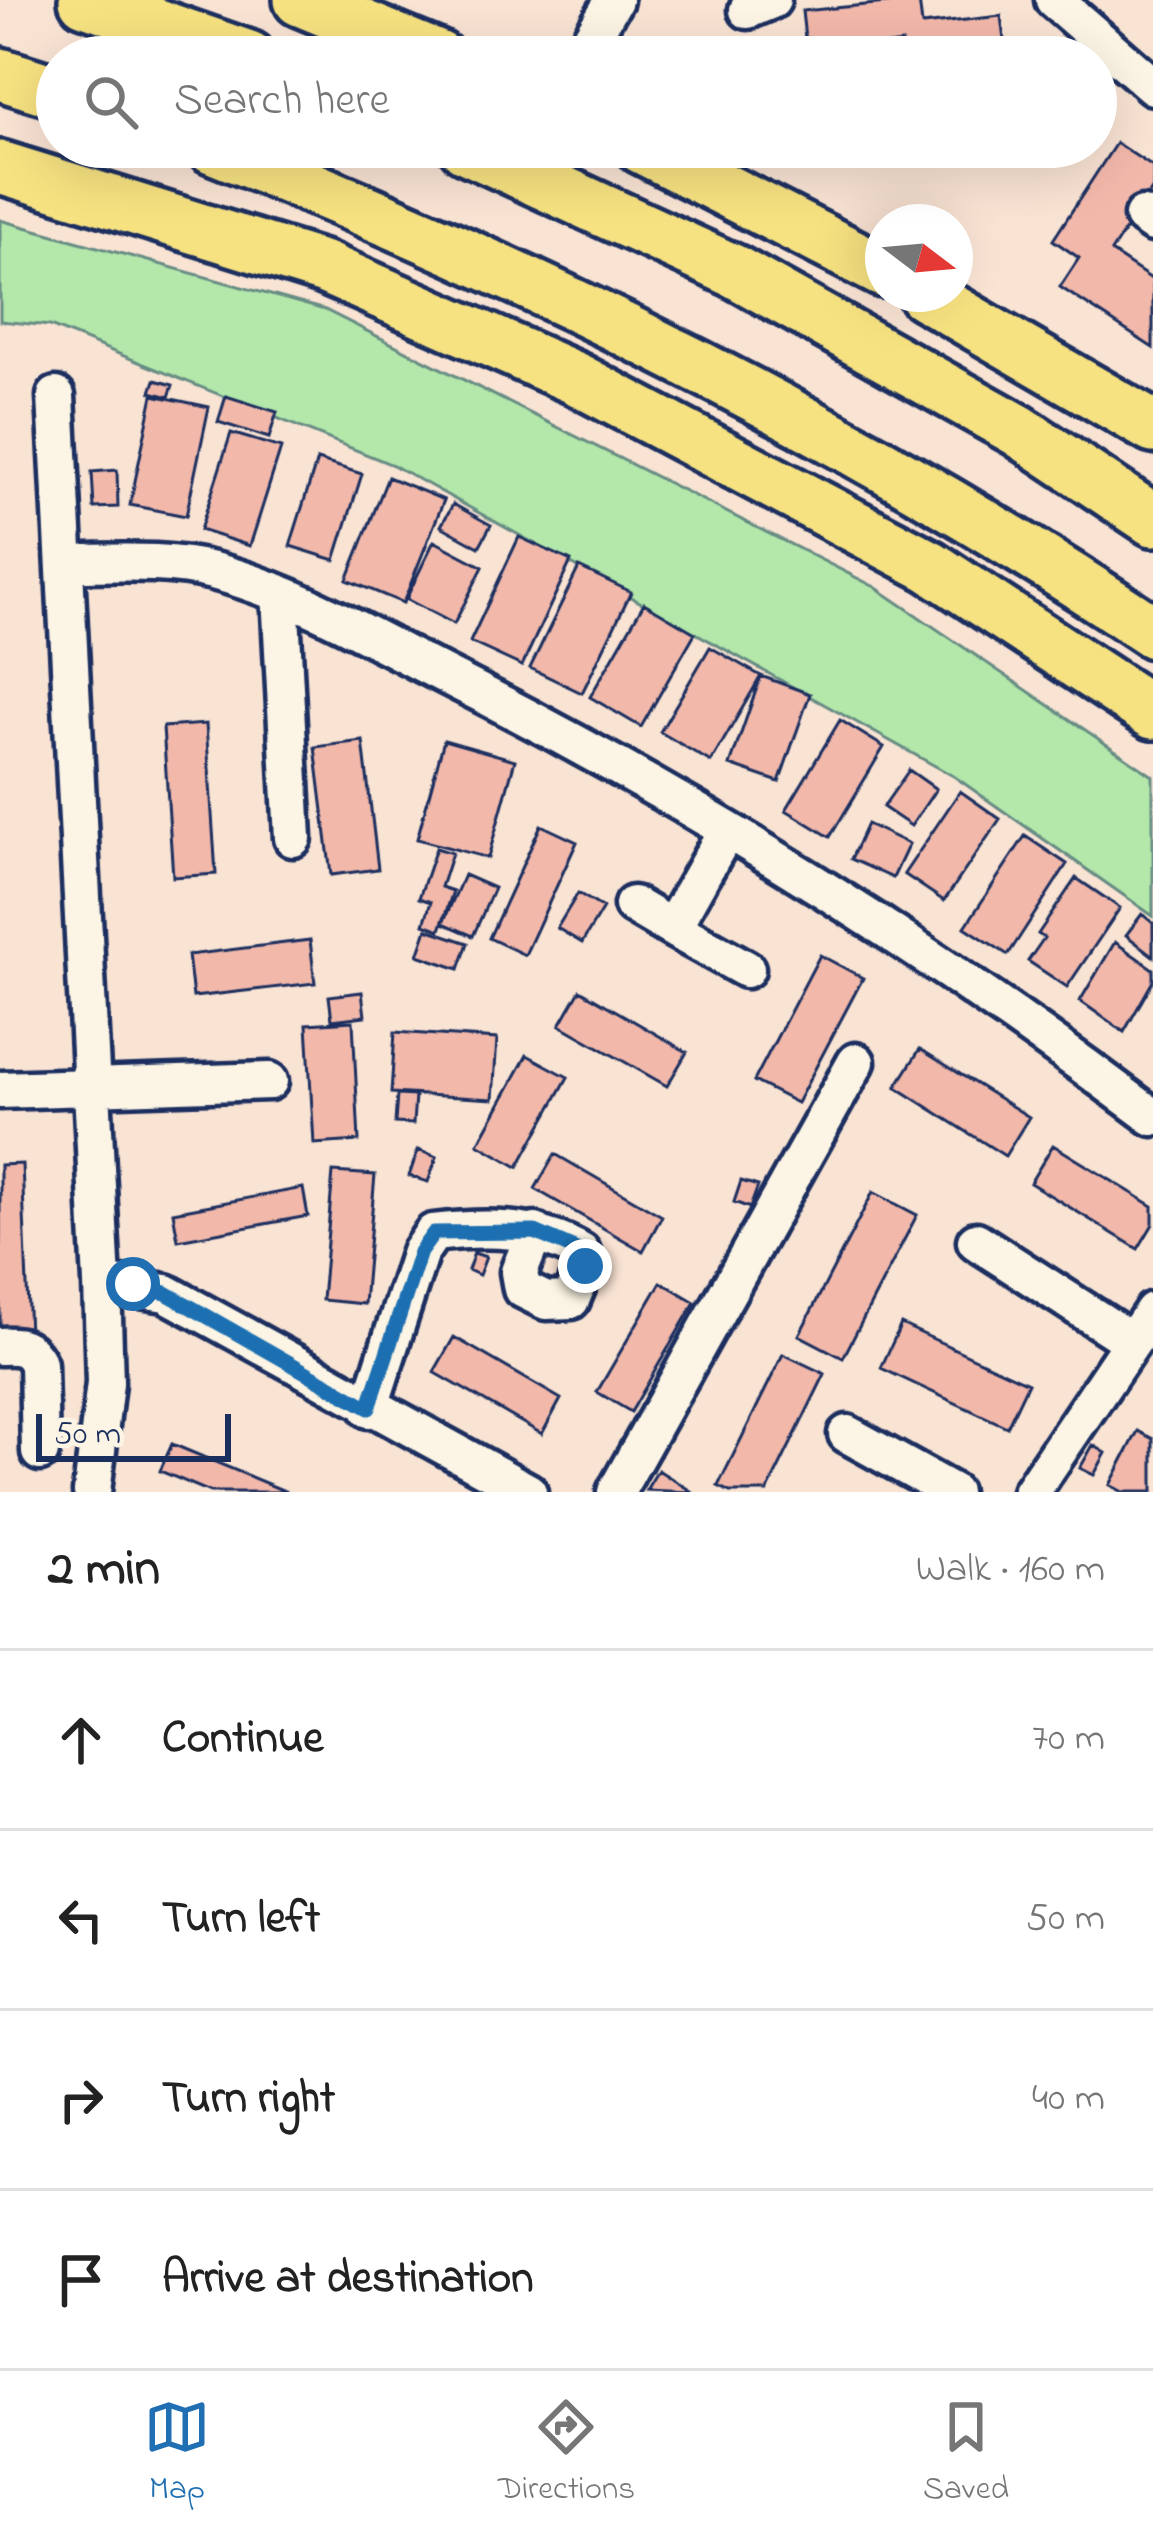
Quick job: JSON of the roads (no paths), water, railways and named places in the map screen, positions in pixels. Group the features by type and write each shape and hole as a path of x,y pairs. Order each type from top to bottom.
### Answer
{"highway":[{"path":"85,0 189,36"},
{"path":"300,0 387,36"},
{"path":"0,74 36,85"},
{"path":"0,167 325,268 577,379 931,566 1153,713"},
{"path":"265,168 663,347 847,442 1025,547 1153,632"},
{"path":"511,168 734,271 1018,430 1153,520"},
{"path":"680,168 865,268"},
{"path":"913,312 1018,430"},
{"path":"955,312 1153,428"},
{"path":"931,566 1153,656"}],"street":[{"path":"593,36 614,0"},
{"path":"1054,0 1095,36"},
{"path":"1117,55 1153,86"},
{"path":"56,396 102,1283 105,1384 92,1492"},
{"path":"68,563 150,562 211,570 280,594 519,712 727,830 892,934 1153,1118"},
{"path":"280,594 293,838"},
{"path":"672,928 727,830"},
{"path":"633,904 746,970"},
{"path":"616,1492 856,1062"},
{"path":"0,1090 268,1081"},
{"path":"369,1408 420,1252 434,1233 535,1232"},
{"path":"976,1241 1131,1341"},
{"path":"102,1283 166,1293 529,1492"},
{"path":"1031,1492 1153,1311"},
{"path":"0,1346 19,1345 32,1352 38,1364 40,1452"},
{"path":"847,1434 952,1492"}]}
